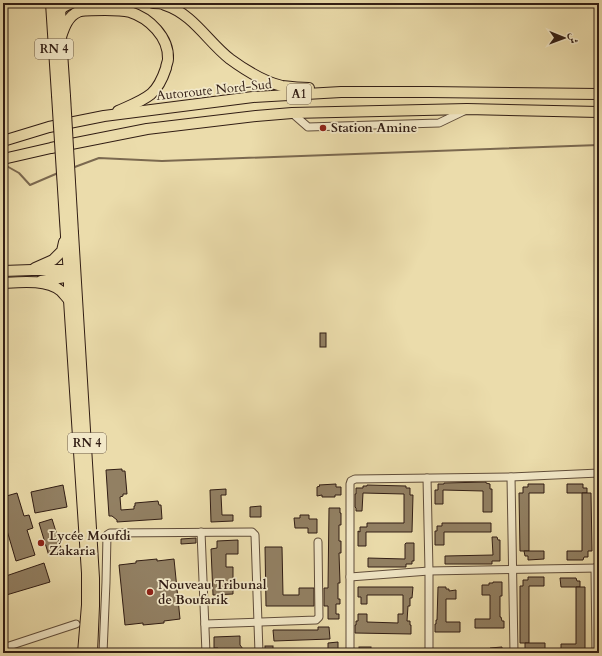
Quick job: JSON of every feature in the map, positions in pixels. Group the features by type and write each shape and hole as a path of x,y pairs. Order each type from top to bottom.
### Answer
{"highway":[{"path":"56,5 67,5 72,3"},
{"path":"153,3 163,4 185,15 231,60 267,82 282,86 341,92"},
{"path":"56,5 67,12 102,10 130,12 152,25 158,31 165,44 168,59 164,74 151,94 104,116"},
{"name":"RN 4","path":"56,5 52,25 61,96 70,234 69,300 87,573 87,605 82,650"},
{"name":"RN 4","path":"56,5 61,37 61,96"},
{"path":"61,37 65,25 78,12"},
{"name":"Autoroute Nord-Sud","path":"3,141 49,127 104,116 253,97 341,92 599,94"},
{"name":"A1","path":"3,160 51,148 147,129 292,113 467,109 599,112"},
{"path":"32,270 58,256 70,234"},
{"name":"RN 4","path":"70,234 75,263 77,289 94,578 92,653"},
{"path":"3,283 36,282 65,277 69,274 75,263"},
{"path":"3,271 63,270 69,274 77,289"},
{"path":"36,282 51,285 60,290 69,300"}],"street":[{"path":"292,113 308,127 440,123 467,109"},
{"path":"350,653 351,481 355,479 511,477 599,473"},
{"path":"511,477 514,653"},
{"path":"427,478 429,653"},
{"path":"201,532 206,653"},
{"path":"102,653 107,535 110,533 201,532 252,532 255,535 259,653"},
{"path":"205,624 318,619 318,542"},
{"path":"350,577 429,570 597,568 596,653"},
{"path":"3,648 76,624"}],"building":[{"path":"320,333 326,333 326,347 320,347"},
{"path":"122,469 122,471 125,471 127,494 123,494 123,496 120,497 121,510 134,509 135,503 158,501 159,505 161,505 162,519 117,522 117,520 112,516 109,516 106,470"},
{"path":"486,482 490,484 490,489 492,489 492,512 483,512 483,491 443,490 443,504 435,504 435,490 438,490 438,484"},
{"path":"336,484 336,487 341,487 341,495 335,495 335,497 322,497 322,495 317,496 317,487 320,486 319,485"},
{"path":"528,484 544,484 544,493 529,493 529,551 520,551 519,493 523,493 523,487 528,487"},
{"path":"567,484 583,484 583,488 587,488 587,493 567,493"},
{"path":"63,485 67,507 35,513 31,492"},
{"path":"363,486 406,486 406,488 410,488 410,495 413,495 412,532 366,532 366,546 358,546 358,531 360,532 360,527 367,527 367,523 404,523 404,494 363,493 362,511 356,511 356,488 363,488"},
{"path":"226,489 226,495 221,495 222,515 233,515 233,521 211,522 210,490"},
{"path":"17,493 24,516 29,515 33,528 27,530 35,555 16,561 3,517 3,497"},
{"path":"582,493 591,493 592,551 588,551 588,557 584,557 583,560 567,560 567,551 582,551"},
{"path":"261,506 261,517 250,517 250,507"},
{"path":"329,508 340,508 341,513 341,525 339,525 339,541 341,541 341,553 339,553 340,583 338,583 338,599 340,599 340,604 336,604 336,614 339,614 339,619 328,619 328,606 324,606 324,588 328,588"},
{"path":"300,515 309,515 309,519 317,519 317,533 308,533 308,528 295,528 294,518 300,518"},
{"path":"52,519 62,551 49,556 39,523"},
{"path":"442,523 491,523 491,532 444,532 444,545 435,545 435,531 437,531 437,526 442,526"},
{"path":"492,537 497,537 498,540 500,540 500,561 492,561 492,564 445,564 445,556 493,555"},
{"path":"196,538 196,543 181,544 181,539"},
{"path":"238,540 238,554 226,554 226,567 233,567 233,594 213,595 211,549 217,548 217,541"},
{"path":"406,543 414,543 414,561 412,561 412,564 406,564 406,567 368,567 368,558 405,559"},
{"path":"265,547 282,547 283,595 299,595 299,588 314,588 314,606 266,606"},
{"path":"524,551 544,551 544,559 528,560 528,556 525,556"},
{"name":"Nouveau Tribunal de Boufarik","path":"157,559 157,561 174,559 180,619 164,621 164,623 125,625 119,565 136,563 136,561"},
{"path":"44,563 50,582 3,596 3,577"},
{"path":"528,577 544,577 544,586 529,586 529,643 520,643 520,586 523,586 523,580 528,580"},
{"path":"560,578 576,578 577,581 580,581 580,587 561,587"},
{"path":"502,582 500,617 502,621 504,621 504,628 475,628 475,619 490,619 490,595 482,595 482,585 489,585 489,583"},
{"path":"358,587 413,587 412,598 410,598 410,606 408,606 407,621 410,621 411,634 355,633 355,625 356,621 358,621 358,614 367,614 367,622 398,623 398,614 403,614 403,595 367,595 367,604 361,604 361,597 358,597"},
{"path":"438,587 446,587 449,591 456,590 456,599 446,599 446,622 460,622 460,632 435,632"},
{"path":"576,587 585,587 585,653 561,653 561,644 576,644"},
{"path":"318,627 329,627 330,639 274,641 273,630 318,630"},
{"path":"240,636 240,645 244,653 218,653 218,648 214,648 214,637"},
{"path":"338,642 338,653 328,653 328,643"},
{"path":"525,643 545,643 545,652 529,652 529,649 525,649"},
{"path":"265,646 273,646 273,653 265,653"},
{"path":"359,647 371,647 371,653 359,653"},
{"path":"502,647 502,653 490,653 490,648"}],"waterway":[{"path":"72,168 99,158 162,161 599,145"},
{"path":"3,164 19,173 30,185 58,173"}],"place":[{"name":"Station Amine","path":"323,128"},
{"name":"Lycée Moufdi Zakaria","path":"41,543"},
{"name":"Nouveau Tribunal de Boufarik","path":"150,592"}]}
